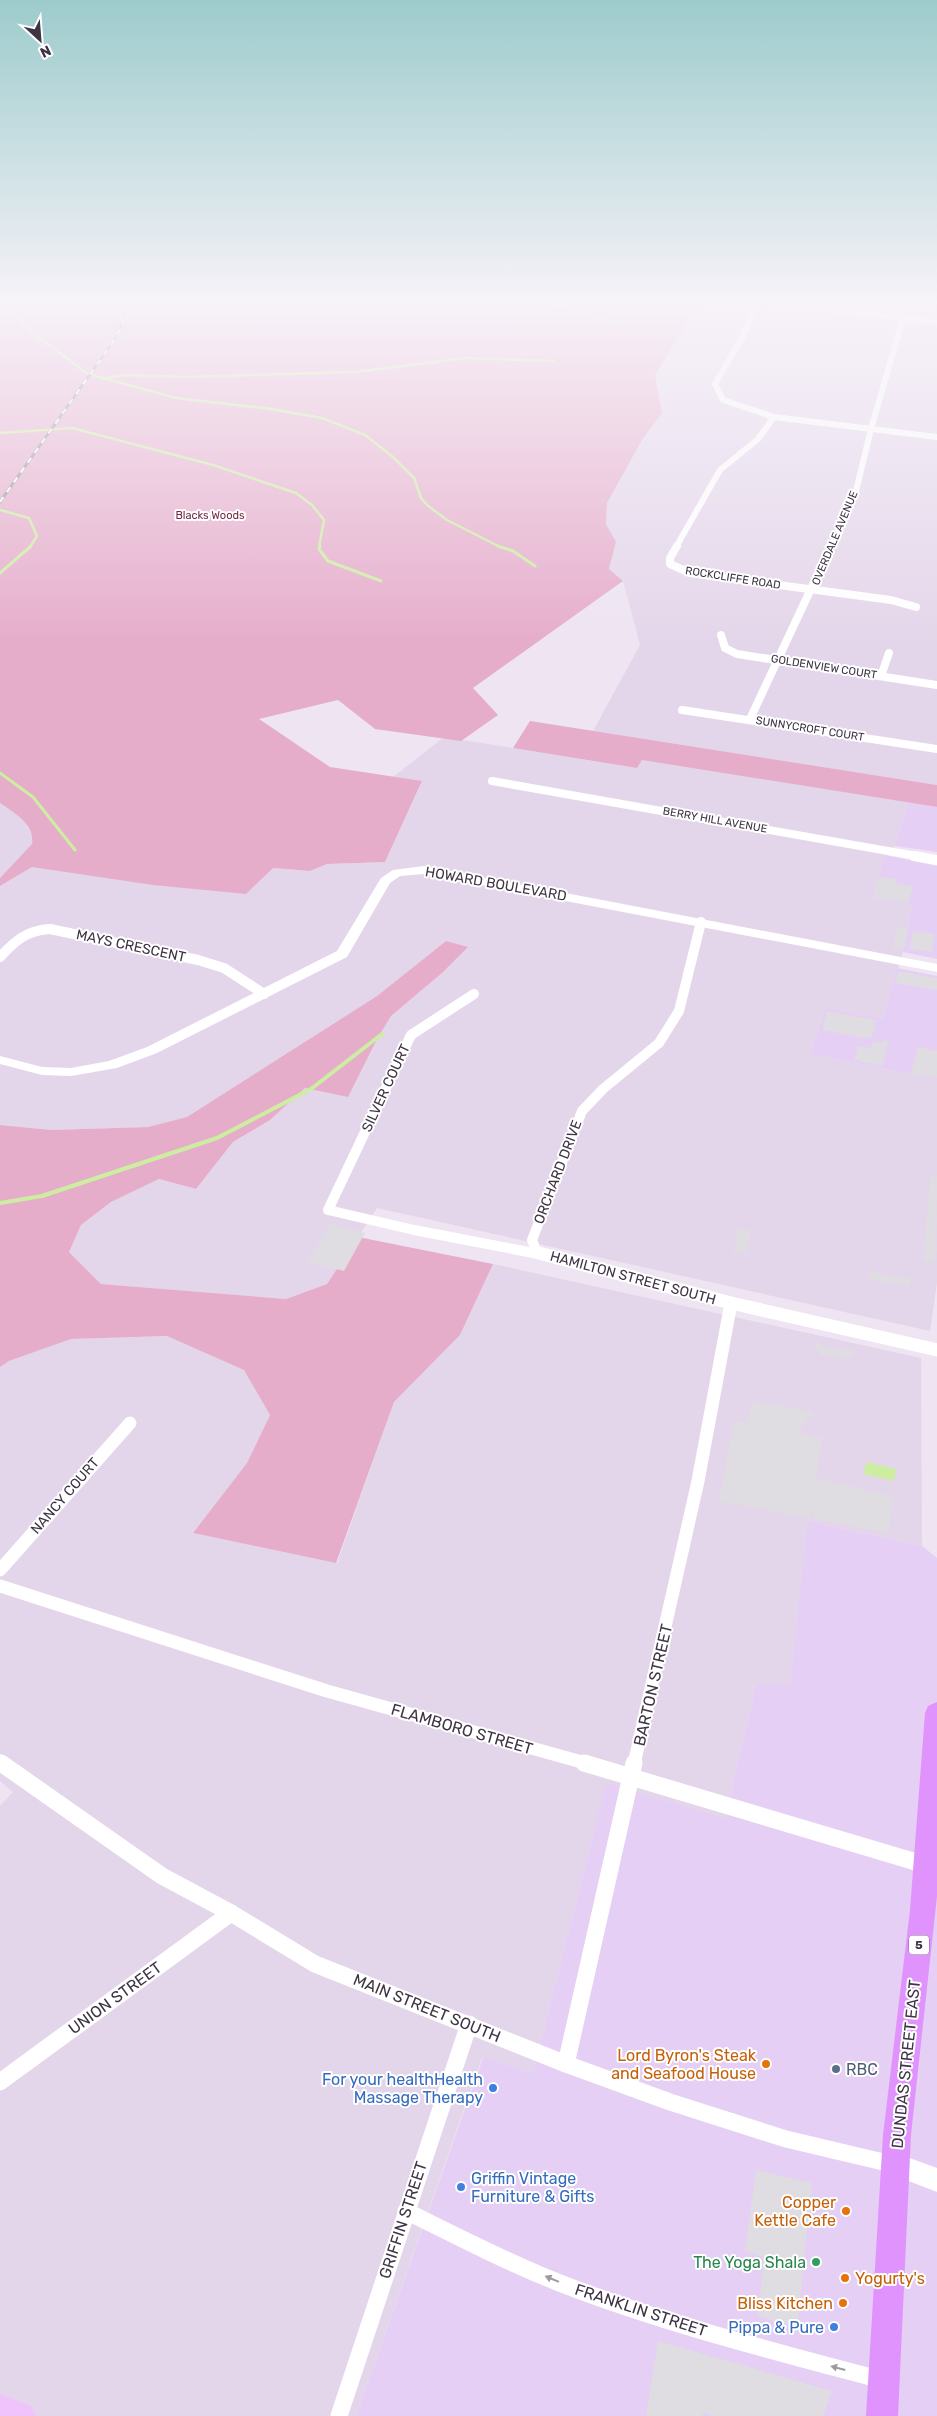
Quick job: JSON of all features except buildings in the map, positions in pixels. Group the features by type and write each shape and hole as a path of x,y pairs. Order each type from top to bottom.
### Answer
{"main road":[{"name":"DUNDAS STREET EAST","path":"882,2416 896,2165 926,1865 937,1713"},
{"path":"0,2408 21,2416"}],"street":[{"path":"774,417 937,437"},
{"name":"ROCKCLIFFE ROAD","path":"774,417 758,439 720,470 670,558 670,564 690,573 812,590"},
{"name":"OVERDALE AVENUE","path":"750,719 855,495 875,417"},
{"path":"812,590 891,600 916,607"},
{"name":"GOLDENVIEW COURT","path":"721,636 724,646 730,652 937,685"},
{"path":"881,676 889,653"},
{"name":"SUNNYCROFT COURT","path":"682,710 937,749"},
{"name":"BERRY HILL AVENUE","path":"492,780 937,860"},
{"name":"HOWARD BOULEVARD","path":"0,1060 42,1070 71,1072 112,1066 152,1050 342,954 385,881 397,873 424,870 937,968"},
{"name":"ORCHARD DRIVE","path":"537,1253 532,1240 582,1111 603,1089 659,1042 679,1011 701,922"},
{"name":"MAYS CRESCENT","path":"0,957 19,937 34,929 50,929 198,960 224,968 264,994"},
{"name":"SILVER COURT","path":"328,1210 411,1035 428,1022 474,994"},
{"name":"HAMILTON STREET SOUTH","path":"328,1210 414,1230 537,1253 731,1304 937,1350"},
{"name":"BARTON STREET","path":"566,2064 698,1481 731,1304"},
{"name":"NANCY COURT","path":"0,1570 130,1423"},
{"name":"FLAMBORO STREET","path":"0,1586 327,1691 632,1776 926,1865"},
{"name":"MAIN STREET SOUTH","path":"0,1762 162,1876 315,1964 566,2064 670,2102 786,2139 896,2165"},
{"name":"UNION STREET","path":"0,2082 231,1914"},
{"name":"GRIFFIN STREET","path":"339,2416 469,2024"},
{"path":"896,2165 937,2180"},
{"name":"FRANKLIN STREET","path":"406,2211 475,2246 578,2290 738,2342 885,2381"}],"shaded area":[{"path":"659,417 937,417 937,785 593,731 640,645 623,581 609,569 616,542 606,524 607,503 642,440"},
{"path":"444,737 637,768 642,759 908,802 895,846 885,855 871,898 912,905 903,952 883,1018 826,1008 810,1054 937,1079 937,1282 930,1331 377,1208 327,1284 286,1299 101,1284 69,1252 81,1225 111,1202 159,1179 196,1189 233,1142 270,1120 305,1088 376,1041 391,1016 442,973 467,947 446,941 377,996 187,1117 148,1127 52,1130 0,1125 0,886 32,867 273,868 310,871 327,864 385,862 422,782 393,777"},
{"path":"908,802 937,807 937,852 895,846"},
{"path":"0,803 23,819 33,837 32,844 0,878"},
{"path":"885,855 937,866 937,959 903,952 912,905 871,898"},
{"path":"878,877 896,879 895,884 913,886 908,903 873,898"},
{"path":"897,927 908,928 904,948 893,947"},
{"path":"913,931 935,934 932,952 910,949"},
{"path":"897,968 937,976 937,1079 810,1054 826,1008 883,1018"},
{"path":"899,971 937,978 937,990 895,983"},
{"path":"827,1011 876,1020 871,1039 822,1030"},
{"path":"883,1040 889,1041 882,1066 854,1060 858,1046 870,1048 873,1041 882,1043"},
{"path":"918,1047 937,1051 937,1078 911,1073"},
{"path":"931,1175 937,1176 936,1262 923,1260"},
{"path":"330,1224 365,1233 344,1271 308,1262"},
{"path":"738,1229 751,1231 747,1254 734,1252"},
{"path":"493,1264 921,1358 922,1546 809,1521 790,1686 756,1684 725,1818 606,1784 533,2073 482,2058 356,2416 0,2416 0,1806 13,1792 0,1781 0,1367 9,1361 71,1339 168,1336 245,1370 270,1415 247,1463 193,1533 337,1563 394,1402 460,1335"},
{"path":"869,1271 911,1279 910,1287 868,1279"},
{"path":"814,1344 857,1352 847,1359 821,1355"},
{"path":"752,1401 814,1412 797,1432 822,1438 816,1478 893,1497 888,1533 813,1519 816,1485 811,1518 719,1501 734,1422 747,1422"},
{"path":"866,1462 896,1469 894,1481 864,1474"},
{"path":"808,1521 922,1546 937,1558 937,2416 356,2416 483,2058 533,2073 606,1783 725,1818 756,1684 790,1685"},
{"path":"756,2170 812,2183 797,2327 758,2316 764,2257 745,2251"},
{"path":"658,2341 832,2391 823,2416 713,2416 703,2413 702,2416 646,2416"}],"green space":[{"name":"Blacks Woods","path":"0,417 659,417 642,440 607,503 606,524 616,542 609,569 623,581 473,688 498,715 461,741 375,729 338,700 259,719 330,767 422,781 385,862 327,864 310,871 273,868 246,894 153,885 32,867 0,886 0,878 32,844 32,837 27,825 0,803"},
{"path":"530,721 937,785 937,807 642,760 637,768 513,748"},
{"path":"446,941 468,947 442,973 391,1016 376,1041 348,1097 305,1088 270,1120 233,1142 196,1189 159,1179 111,1202 81,1225 69,1252 101,1284 286,1299 327,1284 358,1237 493,1264 460,1335 394,1402 336,1563 193,1533 247,1463 270,1415 244,1370 167,1336 71,1339 9,1361 0,1367 0,1125 52,1130 148,1127 187,1117 377,996"}],"waterway":[{"path":"315,417 365,435 393,457 414,478 421,498 427,505 447,520 498,546"},
{"path":"0,433 72,428 213,465 296,493 312,505 324,520 319,547"},
{"path":"0,510 29,518 37,536 30,547"},
{"path":"320,546 319,549 328,561 381,581"},
{"path":"498,546 513,551 535,566"},
{"path":"0,573 30,547"},
{"path":"0,773 33,797 75,850"},
{"path":"0,1203 42,1196 217,1138 311,1089 382,1034"}],"railway":[{"path":"0,502 60,417"}],"place":[{"name":"Lord Byron's Steak and Seafood House","path":"766,2064"},
{"name":"RBC","path":"836,2069"},
{"name":"For your healthHealth Massage Therapy","path":"493,2088"},
{"name":"Griffin Vintage Furniture & Gifts","path":"461,2187"},
{"name":"Copper Kettle Cafe","path":"846,2211"},
{"name":"The Yoga Shala","path":"816,2262"},
{"name":"Yogurty's","path":"845,2278"},
{"name":"Bliss Kitchen","path":"843,2303"},
{"name":"Pippa & Pure","path":"834,2327"}]}
